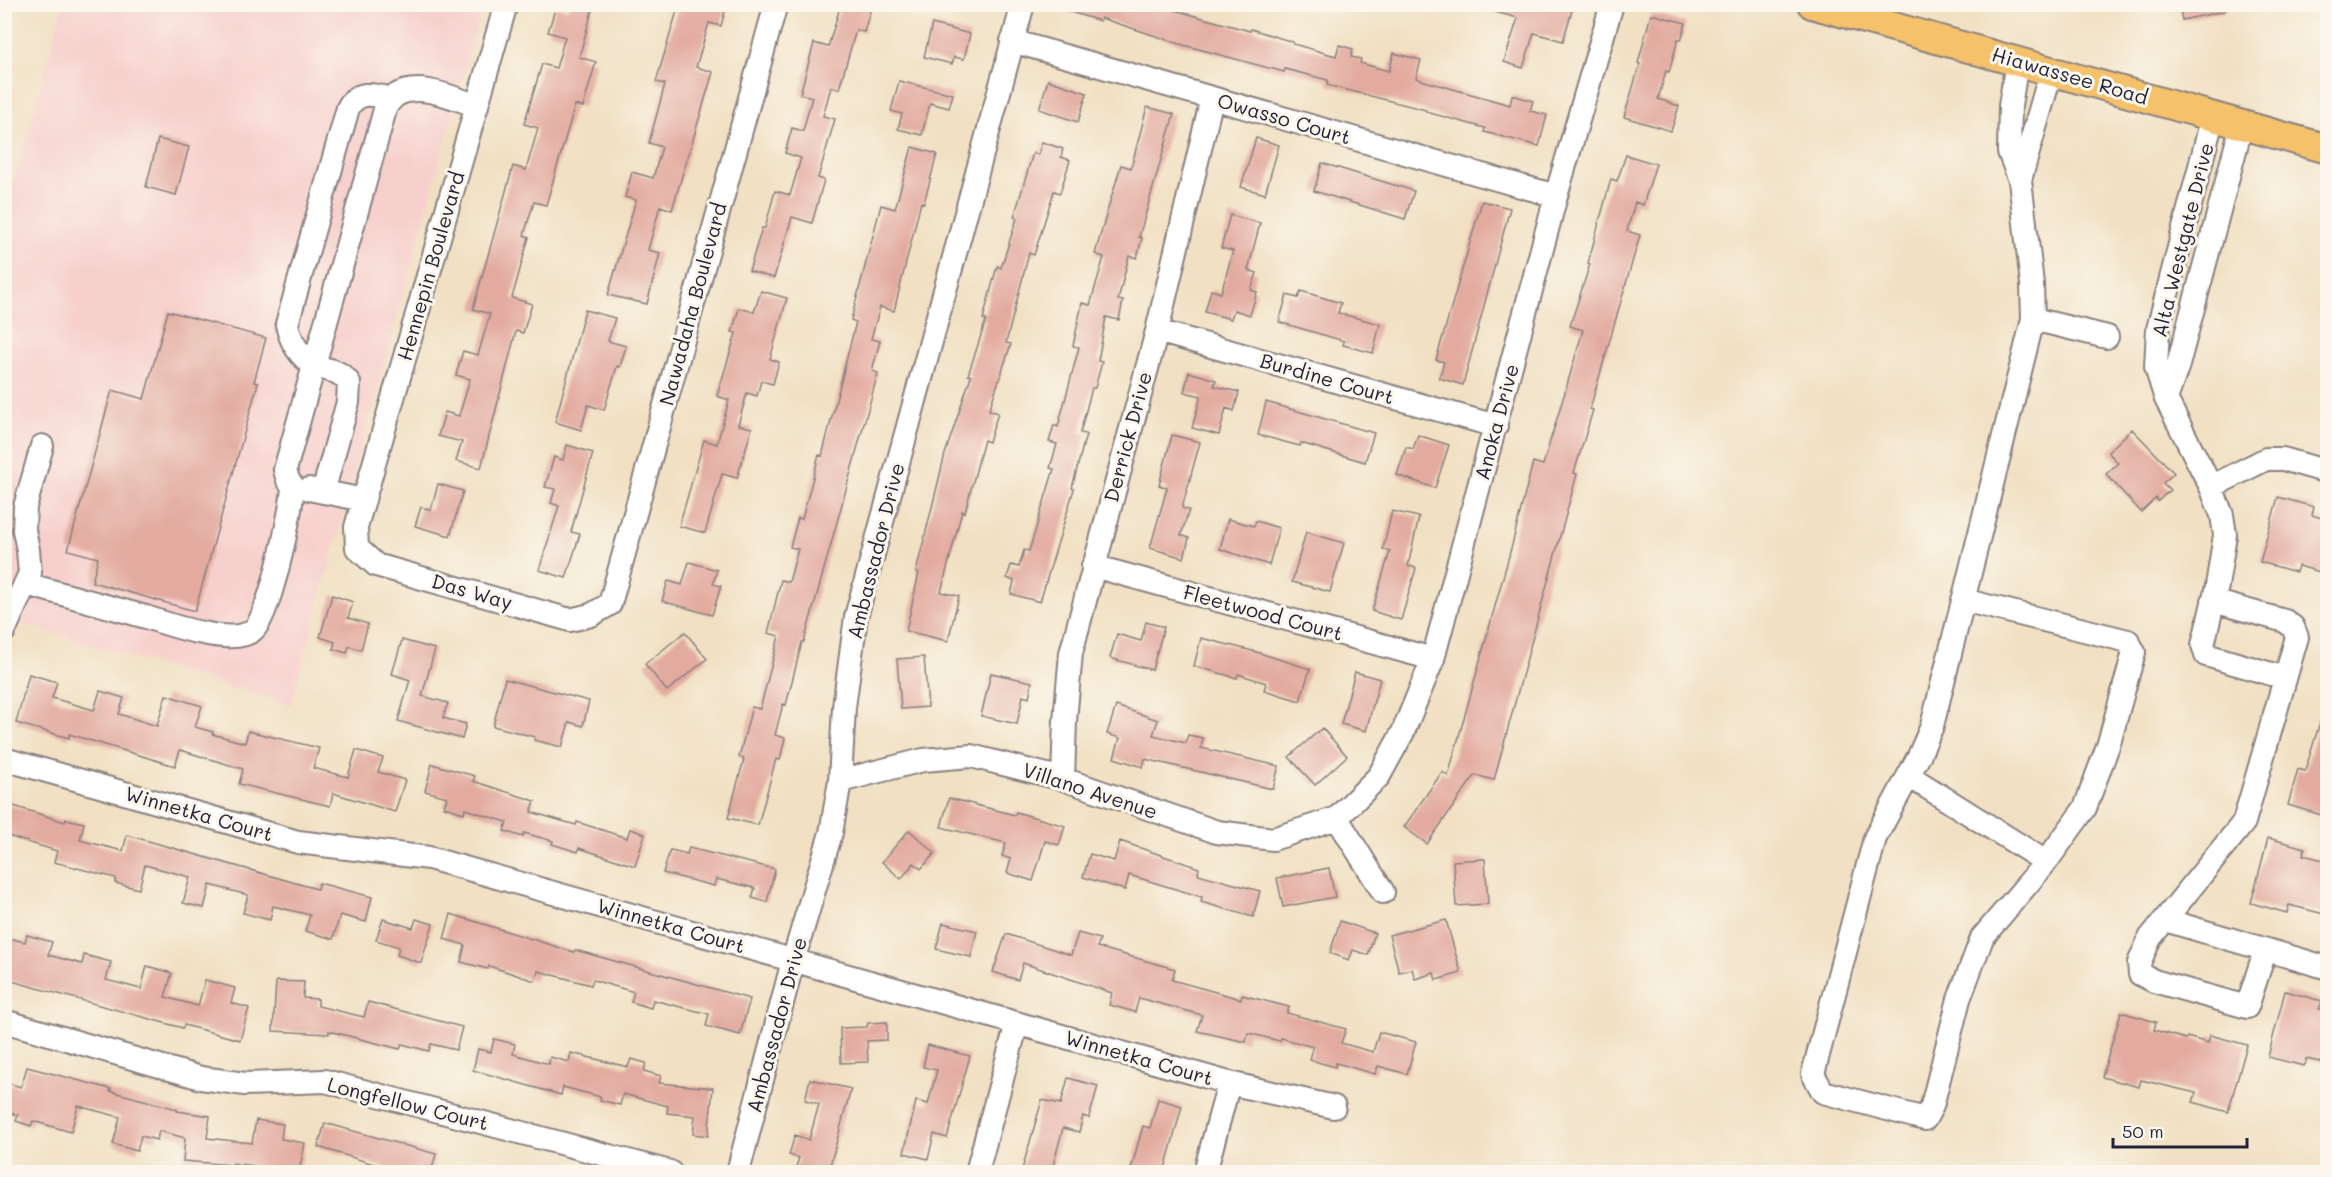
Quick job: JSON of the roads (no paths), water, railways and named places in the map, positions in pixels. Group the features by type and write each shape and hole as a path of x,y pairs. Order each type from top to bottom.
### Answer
{"main road":[{"name":"Hiawassee Road","path":"1814,5 2328,148"}],"street":[{"name":"Hennepin Boulevard","path":"357,526 506,4"},
{"name":"Nawadaha Boulevard","path":"610,604 776,4"},
{"name":"Ambassador Drive","path":"738,1173 794,961 831,833 840,781 844,707 856,616 1023,4"},
{"name":"Anoka Drive","path":"1337,818 1379,776 1403,732 1433,659 1556,196 1612,4"},
{"name":"Owasso Court","path":"1012,41 1556,196"},
{"path":"1963,600 2128,641 2134,652 2109,743 2085,808 2046,862 1982,938 1959,999 1932,1106 1925,1119 1822,1092 1813,1074 1875,838 1909,776 1932,726 1963,600 2033,319 2032,284 2020,180 2009,152 2010,106 2017,62"},
{"path":"2020,180 2051,72"},
{"path":"364,500 293,486 285,470 386,106 392,99 408,91 421,90 477,106"},
{"path":"323,492 350,390 349,383 345,376 338,372 315,366 304,358 289,333 287,324 352,99 371,95 392,99"},
{"name":"Derrick Drive","path":"1063,779 1071,653 1157,331 1212,98"},
{"name":"Alta Westgate Drive","path":"2213,116 2158,329 2156,367 2166,399 2211,487 2222,515 2225,535 2203,645 2206,655 2285,678"},
{"name":"Alta Westgate Drive","path":"2166,399 2178,365 2242,124"},
{"path":"2033,319 2108,337"},
{"name":"Burdine Court","path":"1157,331 1496,426"},
{"path":"6,627 30,573 24,530 25,507 42,446"},
{"path":"2211,487 2266,459 2283,459 2328,472"},
{"path":"26,584 202,633 245,635 259,624 268,599 290,512 293,486"},
{"name":"Das Way","path":"357,526 357,548 376,565 570,620 591,615 610,604"},
{"name":"Fleetwood Court","path":"1093,566 1433,659"},
{"path":"2213,601 2285,621 2293,627 2297,637 2244,822 2150,938 2139,963 2140,974 2154,981 2247,1007 2265,951"},
{"name":"Villano Avenue","path":"840,781 923,760 971,756 1063,779 1217,832 1273,839 1337,818"},
{"name":"Winnetka Court","path":"4,759 298,842 429,858 1229,1083 1334,1107"},
{"path":"1909,776 2046,862"},
{"path":"1337,818 1383,892"},
{"path":"2165,920 2328,968"},
{"name":"Longfellow Court","path":"4,1021 201,1078 245,1084 325,1081 670,1173"},
{"path":"977,1173 1017,1023"},
{"path":"1205,1173 1229,1083"}]}
